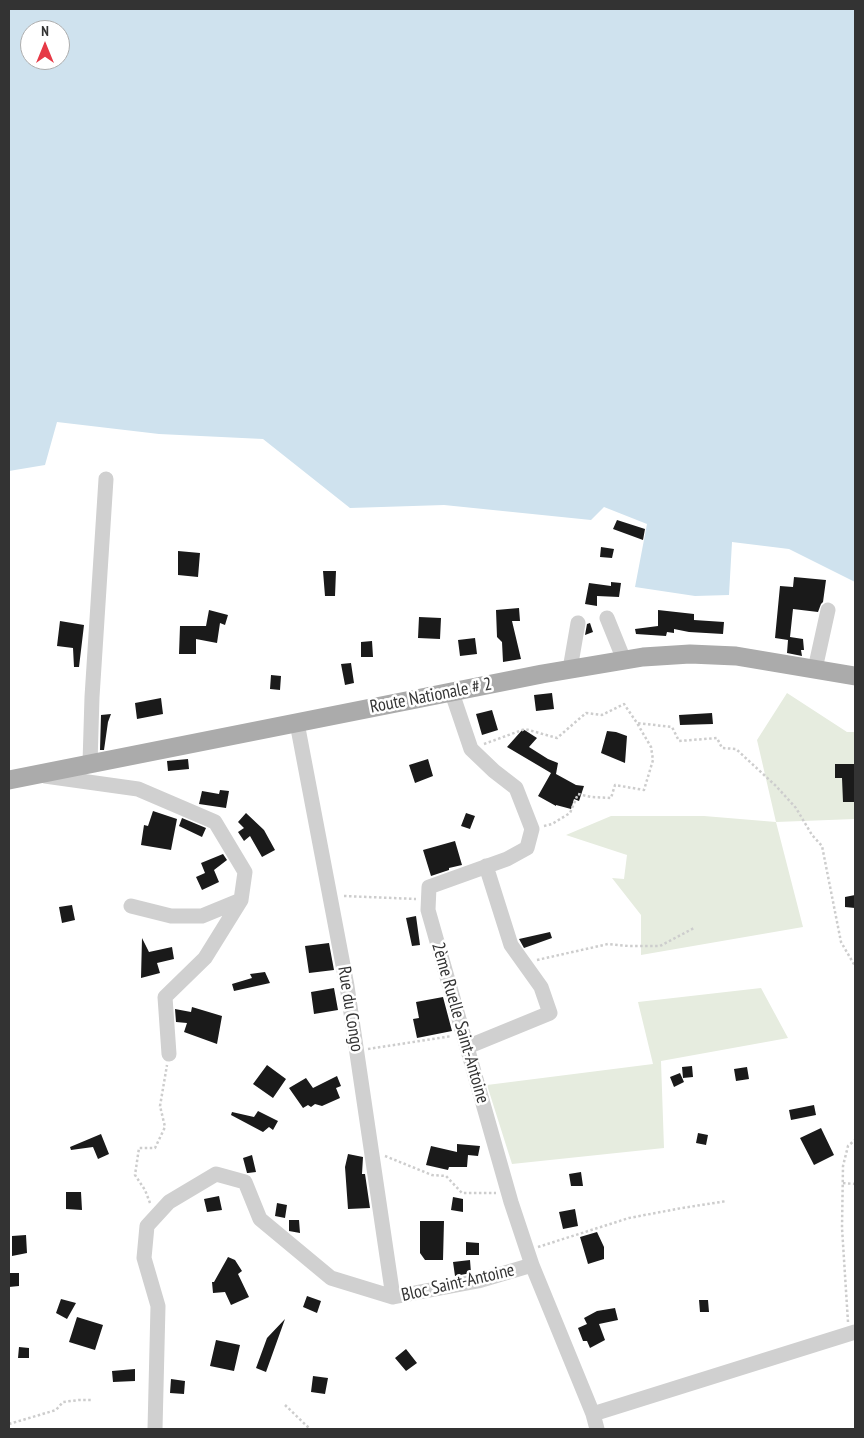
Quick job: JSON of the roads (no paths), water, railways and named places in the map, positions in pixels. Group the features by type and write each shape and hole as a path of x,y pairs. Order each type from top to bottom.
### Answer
{"main road":[{"name":"Route Nationale # 2","path":"9,780 570,669 643,657 690,654 736,656 855,676"}],"street":[{"path":"90,764 92,697 106,479"},
{"path":"815,669 828,610"},
{"path":"607,618 624,660"},
{"path":"570,669 578,623"},
{"path":"452,693 471,749 494,771 516,788 532,829 527,848 486,866 511,945 541,988 550,1013 465,1040"},
{"name":"Rue du Congo","path":"296,723 347,986 393,1297"},
{"path":"36,774 138,790 215,822 245,872 241,900 206,958 165,997 169,1054"},
{"name":"2ème Ruelle Saint-Antoine","path":"486,866 429,887 428,910 527,1250 593,1414 597,1429"},
{"path":"130,906 171,916 202,916 241,900"},
{"name":"Bloc Saint-Antoine","path":"155,1429 158,1306 144,1258 147,1226 169,1202 216,1174 245,1182 260,1218 331,1278 393,1297 478,1281 532,1265"},
{"path":"593,1414 854,1332"}],"water":[{"path":"9,9 855,9 855,582 789,549 732,542 729,595 695,596 635,587 647,524 604,507 591,520 444,505 350,508 263,439 159,434 57,422 45,465 9,471"}]}
